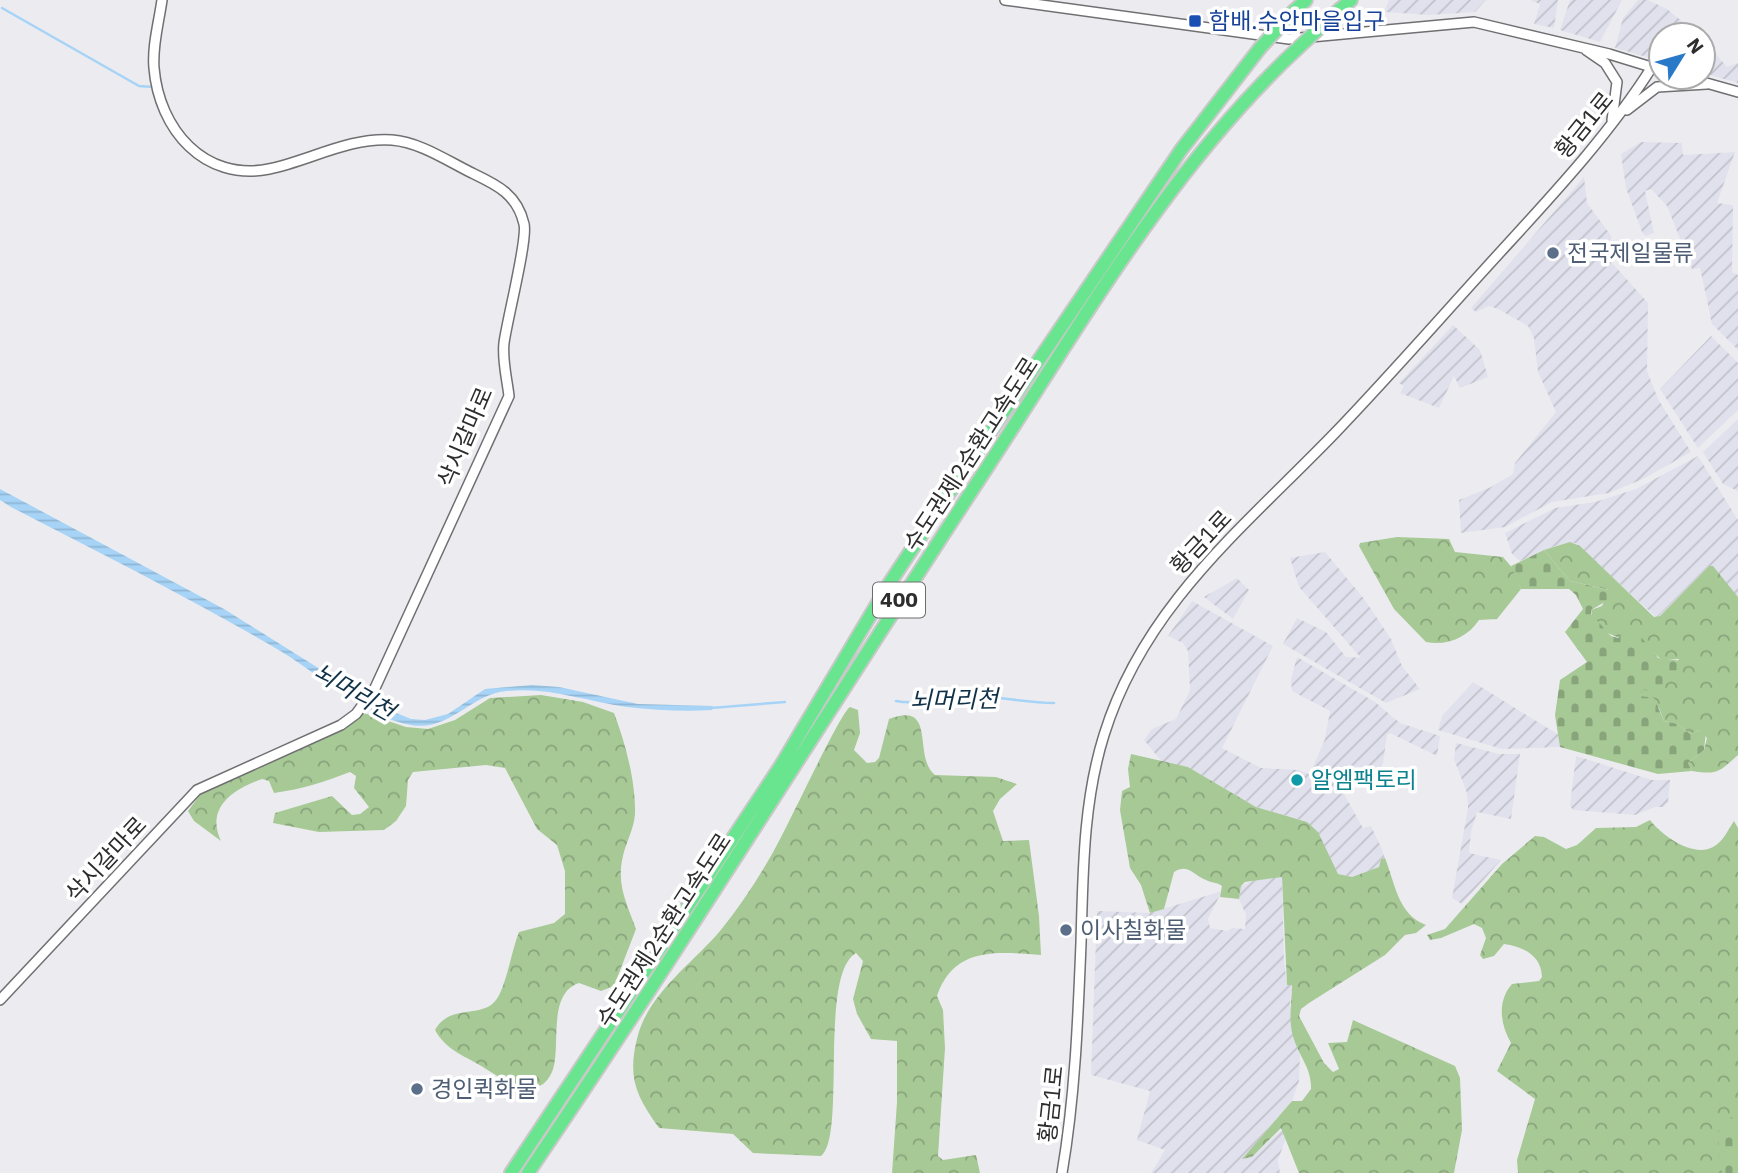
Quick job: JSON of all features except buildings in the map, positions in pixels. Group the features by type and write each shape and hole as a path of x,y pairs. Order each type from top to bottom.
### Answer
{"highway":[{"name":"수도권제2순환고속도로","path":"511,1173 780,767 889,584 1181,150 1260,48 1306,0"},
{"name":"수도권제2순환고속도로","path":"528,1173 731,868 866,651 1133,245 1202,153 1298,48 1351,0"}],"street":[{"name":"삭시갈마로","path":"0,1000 197,790 333,729 363,706 373,691 509,396 503,347 525,225 515,201 505,189 417,146 392,140 364,142 269,169 226,168 202,159 173,131 155,76 154,60 162,0"},
{"path":"1005,0 1289,39 1474,22 1647,66"},
{"path":"1583,48 1605,63 1617,82 1611,125"},
{"name":"황금1로","path":"1062,1173 1076,1043 1087,817 1104,734 1132,666 1154,627 1192,578 1365,401 1522,229 1647,79"},
{"path":"1717,87 1738,92"},
{"path":"1611,125 1652,91"}],"shaded area":[{"path":"1389,0 1486,0 1475,12 1429,15 1384,12"},
{"path":"1530,0 1558,0 1554,28 1534,24 1540,4"},
{"path":"1570,0 1622,0 1600,42 1560,30"},
{"path":"1638,0 1648,0 1667,9 1682,21 1647,21 1647,57 1615,48 1623,18"},
{"path":"1717,55 1727,67 1738,63 1738,83 1717,77"},
{"path":"1641,142 1682,143 1683,155 1735,152 1717,203 1733,205 1732,272 1738,275 1738,350 1712,324 1700,268 1692,269 1667,206 1651,189 1645,191 1654,233 1646,236 1642,232 1626,188 1621,154"},
{"path":"1584,177 1587,203 1612,237 1604,254 1648,303 1647,371 1658,399 1691,452 1643,479 1609,493 1552,502 1505,527 1461,533 1459,500 1491,487 1513,474 1515,463 1556,412 1538,372 1534,338 1528,326 1489,306 1476,312 1471,308"},
{"path":"1453,325 1480,350 1488,377 1460,388 1454,376 1439,408 1400,393 1404,386 1399,383"},
{"path":"1711,336 1738,363 1738,410 1698,448 1660,389"},
{"path":"1738,419 1738,491 1723,484 1703,452"},
{"path":"1698,456 1738,520 1738,597 1709,566 1657,618 1575,543 1555,546 1520,561 1512,554 1505,533 1555,508 1595,502 1636,489"},
{"path":"1325,552 1365,600 1391,639 1402,666 1420,689 1386,703 1283,644 1297,618 1326,632 1346,657 1361,658 1299,587 1290,558"},
{"path":"1237,578 1249,590 1233,619 1204,597"},
{"path":"1192,601 1273,646 1222,748 1261,768 1298,770 1339,785 1363,828 1371,826 1385,858 1381,859 1379,867 1352,877 1337,874 1321,840 1307,822 1256,807 1188,767 1162,762 1144,740 1152,729 1176,719 1190,690 1188,651 1183,643 1168,636"},
{"path":"1297,657 1375,702 1400,723 1440,736 1437,756 1390,733 1387,735 1383,763 1377,775 1363,778 1313,767 1325,739 1330,711 1292,691 1291,680"},
{"path":"1473,682 1559,735 1560,747 1502,749 1438,730 1442,716"},
{"path":"1456,743 1499,754 1520,754 1511,819 1477,812 1471,832 1469,853 1501,860 1462,904 1452,898 1468,808 1467,793 1454,759"},
{"path":"1576,756 1652,780 1670,780 1668,802 1663,807 1655,807 1635,815 1573,810 1570,806"},
{"path":"1282,876 1284,960 1287,984 1292,985 1290,1005 1300,1052 1299,1081 1292,1101 1243,1158 1252,1157 1283,1129 1286,1138 1278,1160 1280,1173 1151,1173 1165,1150 1137,1140 1150,1091 1091,1075 1097,911 1150,913 1222,891 1208,919 1210,928 1228,931 1232,928 1245,929 1246,915 1239,899 1241,886 1263,877"}],"green space":[{"path":"1397,537 1449,539 1455,552 1503,557 1514,570 1521,589 1497,619 1479,620 1469,632 1449,642 1426,642 1394,609 1359,546 1360,543"},
{"path":"1570,542 1580,546 1654,617 1660,616 1709,566 1713,566 1738,597 1738,755 1722,769 1707,773 1692,771 1688,763 1704,750 1707,738 1700,730 1690,734 1678,724 1664,721 1659,708 1639,697 1643,690 1658,687 1667,681 1679,659 1663,660 1650,650 1614,636 1599,626 1593,619 1591,610 1602,606 1609,590 1570,581 1544,550"},
{"path":"1544,550 1570,581 1609,590 1610,599 1591,610 1591,614 1611,636 1618,638 1627,631 1637,632 1658,658 1682,661 1679,676 1654,691 1643,690 1640,696 1654,698 1664,721 1678,724 1690,734 1700,730 1706,732 1704,750 1688,763 1692,771 1658,774 1560,747 1555,715 1560,680 1587,662 1565,632 1583,609 1576,595 1569,589 1521,589 1511,566"},
{"path":"541,695 583,702 614,713 626,749 634,789 634,820 623,856 621,876 636,929 614,986 601,991 579,983 569,989 562,998 552,1072 546,1082 530,1088 520,1087 502,1079 458,1053 445,1043 435,1030 449,1017 490,1006 500,994 519,932 554,923 565,914 565,871 557,845 537,829 505,768 486,765 413,772 408,780 406,806 396,821 384,830 319,832 273,823 275,813 332,796 352,815 360,814 369,807 354,788 356,776 350,772 313,785 274,793 269,781 262,779 242,788 225,801 220,809 217,829 221,841 194,821 188,811 202,792 343,729 364,713 406,727 428,729 455,720 490,698"},
{"path":"850,707 858,710 860,733 854,750 867,763 875,762 879,758 889,719 904,715 914,717 919,724 928,767 935,775 996,777 1017,784 1000,799 993,811 1003,841 1029,840 1041,955 994,953 966,960 954,968 937,996 943,1010 945,1048 938,1156 943,1160 976,1155 980,1173 892,1173 897,1102 897,1041 871,1039 857,1014 853,999 863,961 856,953 845,967 838,991 832,1119 828,1143 821,1156 753,1153 733,1134 659,1128 644,1105 635,1084 633,1062 644,1019 673,979 720,931 751,888"},
{"path":"1131,754 1188,767 1256,807 1307,822 1318,832 1338,874 1352,877 1379,867 1381,859 1385,858 1403,906 1409,914 1426,925 1416,933 1405,935 1385,955 1309,1003 1301,1009 1299,1016 1324,1063 1333,1072 1339,1069 1328,1043 1347,1042 1353,1020 1455,1066 1460,1078 1462,1130 1454,1173 1299,1173 1281,1128 1252,1157 1242,1159 1292,1101 1302,1101 1311,1089 1307,1068 1295,1043 1290,1017 1292,985 1287,985 1282,877 1245,882 1241,886 1239,899 1220,897 1222,886 1187,869 1179,870 1174,872 1164,909 1150,913 1141,885 1130,868 1120,810 1122,791 1130,787 1128,769"},
{"path":"1650,820 1669,838 1696,850 1717,845 1734,821 1738,828 1738,1173 1518,1173 1517,1160 1535,1099 1497,1071 1511,1043 1504,1028 1502,1005 1512,984 1539,981 1542,977 1541,969 1530,953 1504,944 1494,956 1483,959 1480,955 1486,938 1482,928 1474,924 1441,938 1430,940 1427,935 1445,929 1502,864 1535,836 1544,837 1566,849 1577,845 1596,828 1636,827"},
{"path":"1738,1115 1738,1173 1723,1173 1719,1165 1718,1131 1730,1118"}],"water":[{"path":"0,489 224,609 379,706 411,719 425,720 448,714 485,689 532,685 559,687 638,704 713,706 712,710 627,707 523,690 494,694 449,718 425,726 394,721 361,705 282,652 215,614 11,507 0,500"}],"waterway":[{"path":"2,8 139,86 153,87"},
{"name":"뇌머리천","path":"896,701 915,702 972,696 1054,703"},
{"name":"뇌머리천","path":"711,708 785,702"}],"place":[{"name":"함배.수안마을입구","path":"1195,21"},
{"name":"전국제일물류","path":"1553,253"},
{"name":"알엠팩토리","path":"1297,780"},
{"name":"이사칠화물","path":"1066,930"},
{"name":"경인퀵화물","path":"417,1089"}]}
